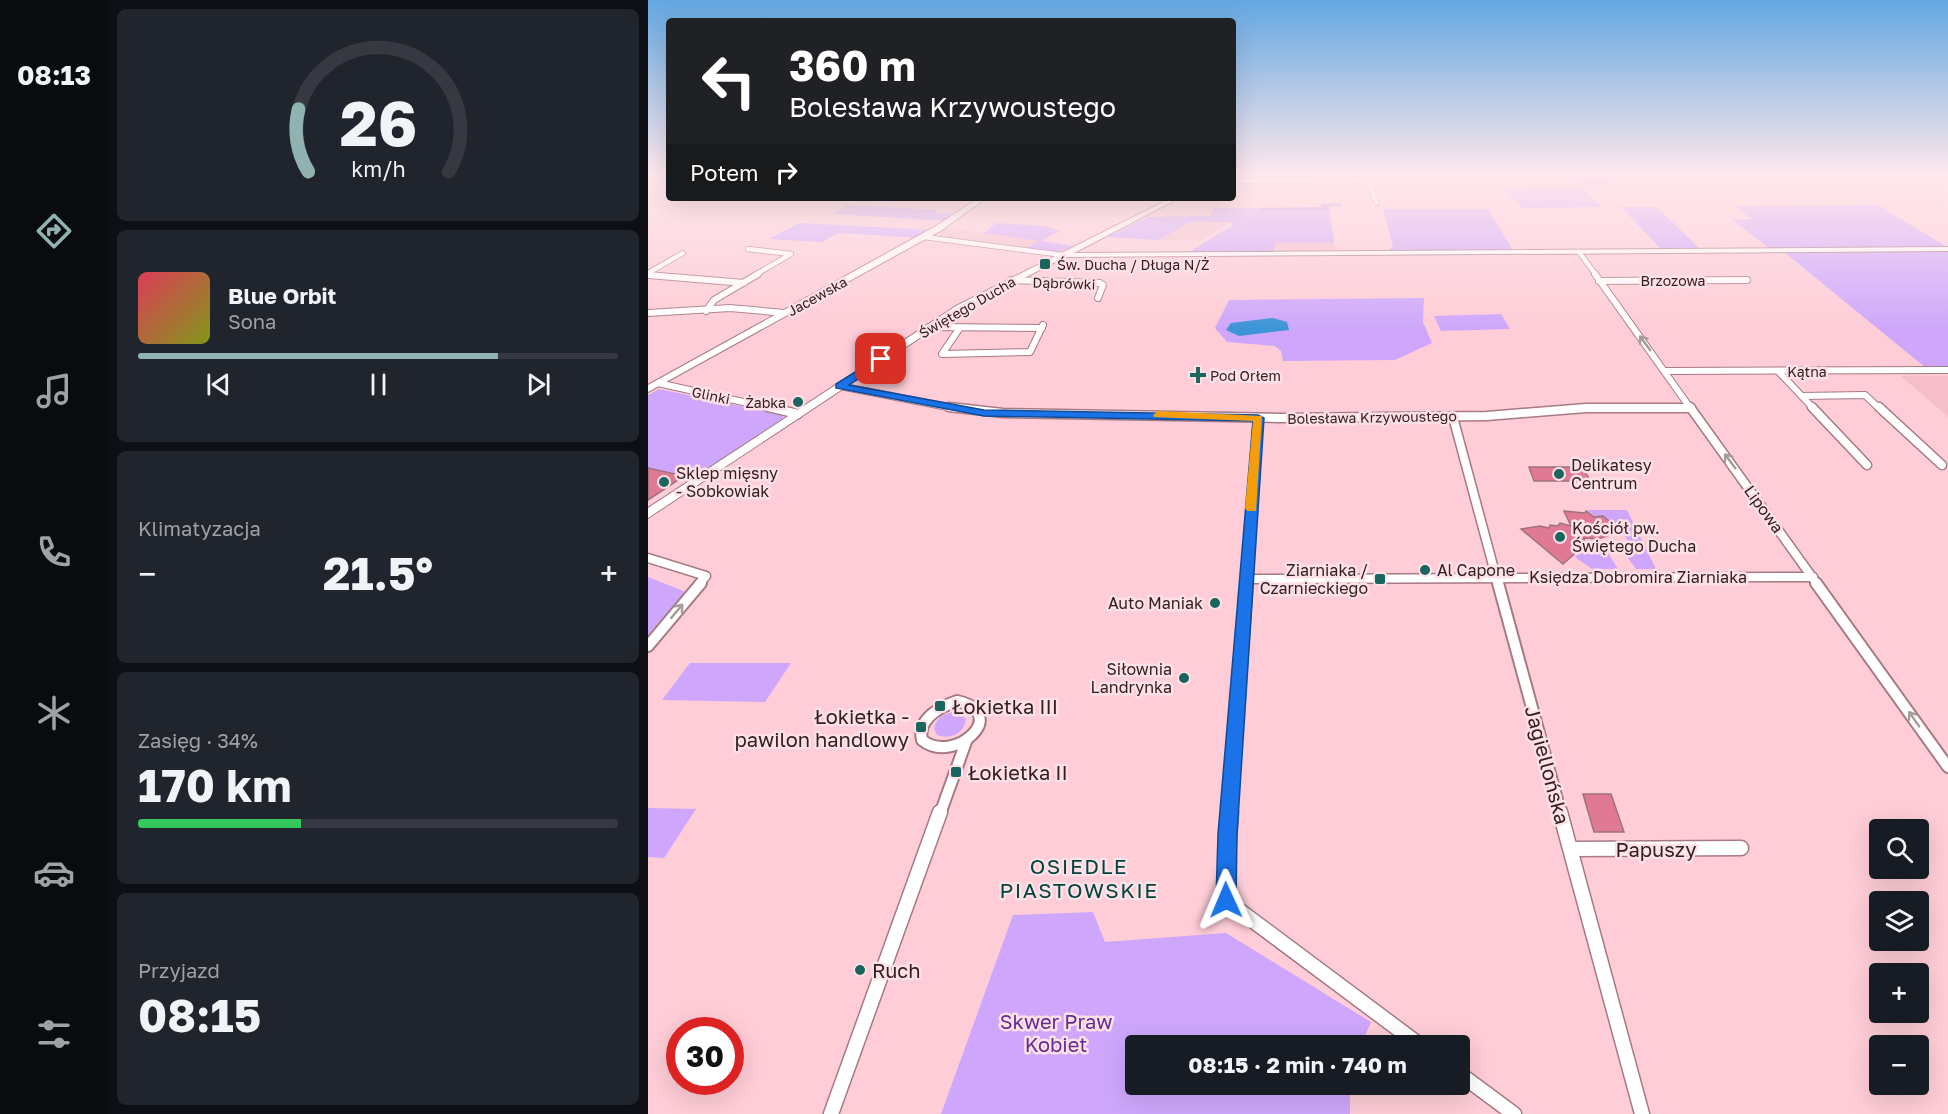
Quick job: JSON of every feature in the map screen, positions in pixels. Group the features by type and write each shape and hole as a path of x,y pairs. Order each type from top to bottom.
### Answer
{"street":[{"name":"Jacewska","path":"648,389 942,225"},
{"name":"Świętego Ducha","path":"648,514 929,327 1011,280 1121,225"},
{"path":"924,237 1063,255 1948,249"},
{"path":"706,311 714,300 791,254 748,249"},
{"name":"Lipowa","path":"1579,252 1948,766"},
{"path":"648,274 683,253"},
{"path":"648,274 744,283"},
{"name":"Dąbrówki","path":"1011,280 1100,283 1103,285 1098,298"},
{"name":"Brzozowa","path":"1599,280 1747,280"},
{"path":"650,315 730,308 785,313"},
{"path":"929,327 959,329 1042,326 1030,352 942,354 959,329"},
{"name":"Kątna","path":"1665,371 1948,370"},
{"path":"1778,371 1867,465"},
{"name":"Glinki","path":"658,383 798,414"},
{"name":"Bolesława Krzywoustego","path":"840,386 984,413 1258,418 1454,417 1586,408 1691,408"},
{"path":"1802,396 1865,395 1942,465"},
{"name":"Jagiellońska","path":"1454,417 1642,1114"},
{"path":"1258,418 1226,900 1406,1035"},
{"path":"648,558 706,576 648,646"},
{"name":"Księdza Dobromira Ziarniaka","path":"1246,579 1813,577"},
{"path":"831,1114 967,740 975,732 981,717 979,710 966,702 957,701 940,706 925,719 921,727 921,737 934,747 944,748 967,740"},
{"name":"Papuszy","path":"1571,849 1741,848"},
{"path":"1470,1081 1514,1114"}],"shaded area":[{"path":"1186,225 1226,225 1200,241 1158,240"},
{"path":"947,228 1040,241 1025,249 944,238 937,233"},
{"path":"1275,243 1334,243 1336,252 1274,252"},
{"path":"1901,376 1948,376 1948,417"}],"green space":[{"path":"795,225 932,230 917,238 838,233 822,242 769,239"},
{"path":"994,225 1045,226 1060,231 1041,241 1074,246 1058,252 1025,249 1039,241 984,233"},
{"path":"1132,225 1186,225 1158,240 1107,237"},
{"path":"1332,225 1334,243 1275,243 1274,252 1187,253 1232,226"},
{"path":"1387,225 1498,225 1513,250 1389,251 1393,246"},
{"path":"1638,225 1675,225 1700,249 1661,249"},
{"path":"1739,225 1911,225 1947,247 1769,248"},
{"path":"1948,251 1948,368 1926,368 1784,252"},
{"path":"1424,298 1423,322 1432,343 1395,360 1283,361 1281,351 1275,346 1227,342 1215,328 1229,300"},
{"path":"1501,314 1510,329 1441,331 1434,316"},
{"path":"659,389 783,415 783,418 692,477 677,475 648,468 648,395"},
{"path":"1587,510 1627,510 1656,569 1636,569 1625,554 1636,552 1623,534 1625,532 1604,516 1594,516"},
{"path":"1590,545 1605,548 1618,569 1592,569 1575,557"},
{"path":"648,577 686,592 648,635"},
{"path":"690,663 791,663 765,702 662,700"},
{"path":"958,712 966,719 962,729 947,737 937,735 934,729 939,718"},
{"path":"648,808 696,809 664,858 648,857"},
{"name":"Skwer Praw Kobiet","path":"1093,912 1105,942 1226,933 1371,1022 1365,1035 1125,1035 1125,1095 1350,1095 1350,1114 941,1114 1013,915"}],"water":[{"path":"1273,318 1287,322 1289,330 1239,336 1226,330 1231,323"}],"building":[{"name":"Delikatesy Centrum","path":"1529,467 1583,467 1590,481 1534,481"},
{"path":"648,468 684,476 648,500"},
{"name":"Kościół pw. Świętego Ducha","path":"1564,511 1585,513 1586,511 1594,517 1603,516 1622,531 1598,539 1584,538 1585,543 1579,543 1580,549 1563,564 1521,529 1540,526 1549,528 1550,525 1558,526 1560,523 1571,526"},
{"path":"1583,794 1611,794 1624,832 1594,832"}],"slow traffic":[{"path":"1158,415 1258,418 1252,508"}],"place":[{"name":"Św. Ducha / Długa N/Ż","path":"1045,264"},
{"name":"Pod Orłem","path":"1198,375"},
{"name":"Żabka","path":"798,402"},
{"name":"Delikatesy Centrum","path":"1559,474"},
{"name":"Sklep mięsny - Sobkowiak","path":"664,482"},
{"name":"Kościół pw. Świętego Ducha","path":"1560,537"},
{"name":"Al Capone","path":"1425,570"},
{"name":"Ziarniaka / Czarnieckiego","path":"1380,579"},
{"name":"Auto Maniak","path":"1215,603"},
{"name":"Siłownia Landrynka","path":"1184,678"},
{"name":"Łokietka III","path":"940,706"},
{"name":"Łokietka - pawilon handlowy","path":"921,727"},
{"name":"Łokietka II","path":"956,772"},
{"name":"Ruch","path":"860,970"}],"district":[{"name":"OSIEDLE PIASTOWSKIE","path":"1079,878"}],"route":[{"path":"881,359 840,386 890,393 942,407 984,413 1258,418 1228,834 1226,900"}]}
